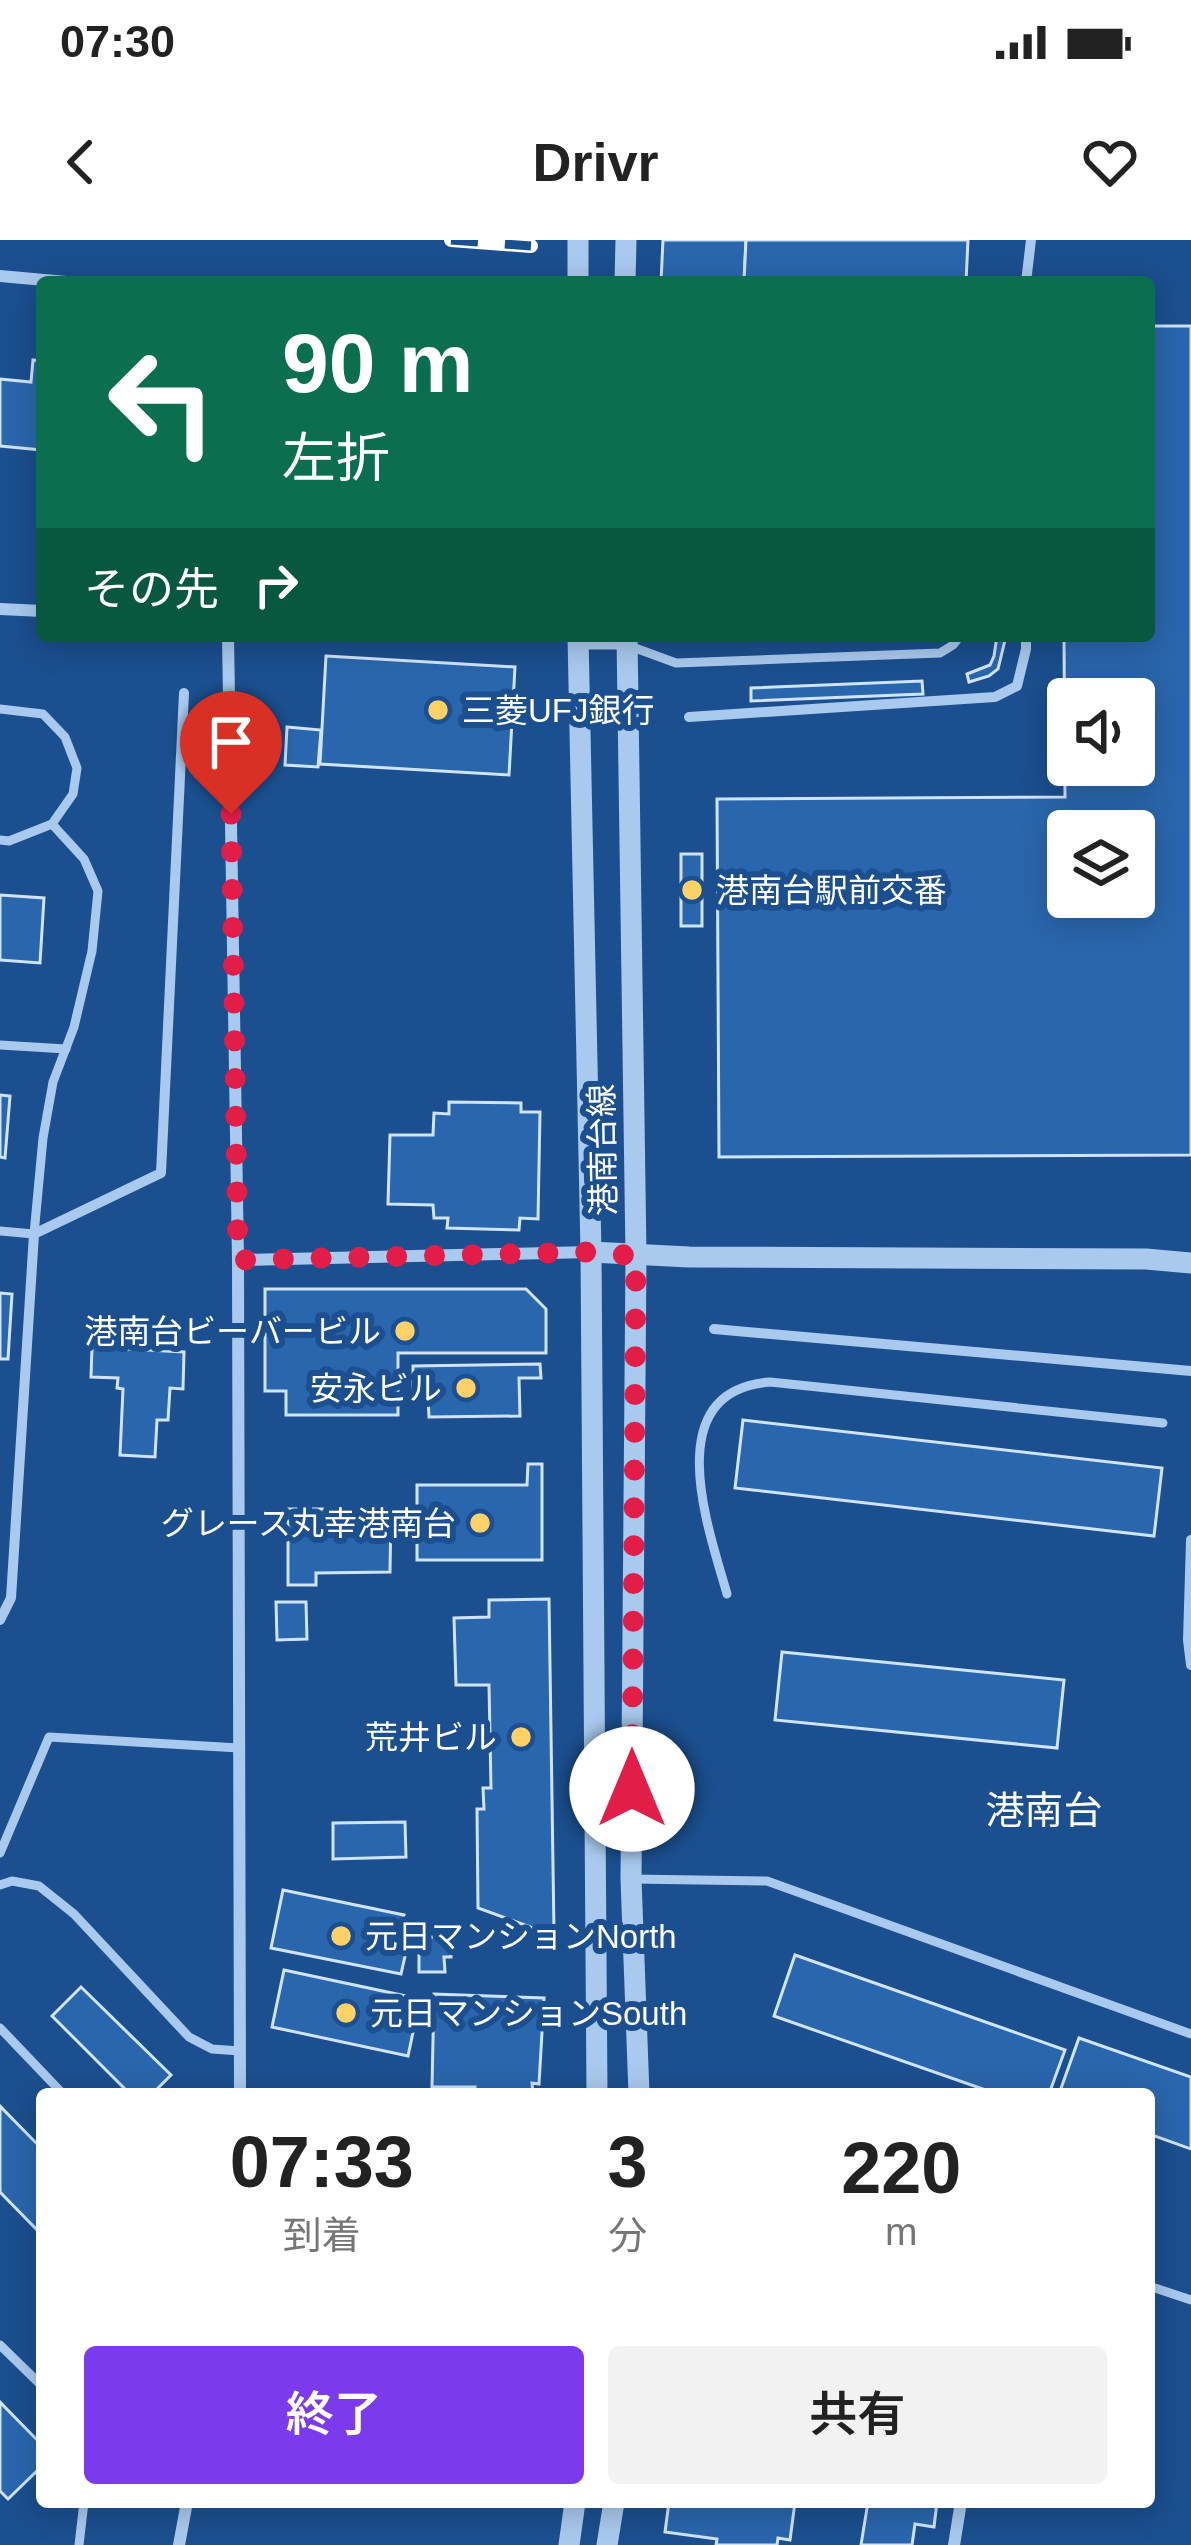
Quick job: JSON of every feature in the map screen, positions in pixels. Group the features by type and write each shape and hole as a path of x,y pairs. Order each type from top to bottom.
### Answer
{"street":[{"path":"578,240 578,276"},
{"path":"626,240 626,276"},
{"path":"1027,276 1031,240"},
{"path":"0,276 36,279"},
{"path":"0,609 36,611"},
{"path":"228,642 238,1260 240,2088"},
{"name":"港南台線","path":"578,642 591,1252 596,2088"},
{"name":"港南台線","path":"630,642 636,1256 632,1879 639,2088"},
{"path":"689,717 995,697 1017,686 1026,642"},
{"path":"0,1620 11,1598 34,1234 161,1174 184,693"},
{"path":"238,1260 591,1252 1191,1263"},
{"path":"714,1329 1191,1371"},
{"path":"1191,1540 1191,1665"},
{"path":"0,1555 13,1560"},
{"path":"179,2545 186,2508"},
{"path":"569,2545 574,2508"},
{"path":"608,2545 613,2508"},
{"path":"954,2545 960,2508"}],"lane":[{"path":"636,642 676,663 940,653 955,642"},
{"path":"0,709 44,714 65,737 77,767 73,794 52,824 10,841 0,840"},
{"path":"0,1232 34,1234 53,1082 92,952 98,892 84,859 52,824"},
{"path":"0,1045 66,1049"},
{"path":"727,1594 702,1507 698,1460 706,1421 726,1395 746,1384 770,1382 1162,1424"},
{"path":"0,1853 50,1737 239,1748"},
{"path":"632,1879 767,1881 1191,2034"},
{"path":"0,1885 12,1881 39,1886 74,1914 189,2037 212,2049 240,2051"},
{"path":"0,2028 57,2088"},
{"path":"1155,2288 1191,2300"},
{"path":"0,2345 36,2380"},
{"path":"79,2545 84,2508"}],"building":[{"path":"663,240 746,240 744,276 661,276"},
{"path":"746,240 968,240 966,276 744,276"},
{"path":"1155,326 1191,326 1191,1155 719,1157 717,799 1065,797 1065,786 1155,786 1155,678 1064,678 1064,642 1155,642"},
{"path":"36,360 36,449 0,446 0,379 31,382"},
{"path":"996,642 1005,642 998,669 969,682 967,674 990,665"},
{"path":"326,656 515,667 509,775 320,764"},
{"path":"922,681 923,694 751,701 751,688"},
{"path":"287,727 321,730 318,767 285,765"},
{"name":"港南台駅前交番","path":"681,854 702,854 702,926 681,926"},
{"path":"0,895 44,898 40,963 0,960"},
{"path":"0,1095 10,1096 5,1158 0,1157"},
{"path":"449,1102 521,1103 521,1112 540,1112 538,1219 520,1218 519,1230 447,1228 448,1218 434,1218 433,1205 388,1204 390,1135 433,1135 434,1113 449,1114"},
{"name":"港南台ビーバービル","path":"265,1289 526,1289 546,1309 546,1353 398,1353 398,1415 286,1415 286,1391 265,1391"},
{"path":"0,1293 12,1294 8,1359 0,1359"},
{"path":"92,1347 184,1352 183,1389 170,1388 168,1420 157,1420 155,1457 120,1455 123,1389 117,1388 118,1378 91,1377"},
{"name":"安永ビル","path":"540,1364 541,1378 519,1378 520,1416 429,1417 428,1397 413,1397 413,1366"},
{"path":"743,1420 1162,1468 1154,1536 735,1488"},
{"name":"グレース丸幸港南台","path":"528,1464 542,1464 542,1560 417,1560 417,1485 527,1485"},
{"path":"288,1509 391,1509 390,1572 316,1573 316,1585 288,1585"},
{"name":"荒井ビル","path":"549,1599 554,1932 544,1932 478,1908 477,1809 484,1809 483,1788 491,1788 489,1685 456,1685 454,1618 489,1617 489,1600"},
{"path":"276,1602 306,1602 307,1639 277,1640"},
{"path":"782,1652 1064,1680 1057,1748 775,1720"},
{"path":"405,1822 406,1857 333,1859 333,1823"},
{"name":"元日マンションNorth","path":"283,1890 404,1915 402,1923 412,1925 401,1974 271,1948"},
{"path":"419,1937 451,1937 445,1972 419,1972"},
{"path":"795,1955 1065,2050 1051,2088 980,2088 774,2016"},
{"name":"元日マンションSouth","path":"284,1970 420,1999 408,2056 272,2027"},
{"path":"81,1987 171,2075 158,2088 124,2088 52,2016"},
{"path":"434,1994 544,1998 539,2084 532,2083 532,2088 432,2087"},
{"path":"1079,2038 1191,2077 1191,2149 1155,2136 1155,2088 1061,2088"},
{"path":"0,2106 36,2143 36,2229 0,2192"},
{"path":"0,2402 36,2439 36,2472 8,2499 0,2491"},
{"path":"668,2508 794,2508 790,2540 778,2538 777,2545 716,2545 717,2539 665,2532"},
{"path":"867,2508 936,2508 934,2527 915,2524 912,2545 861,2545"}],"railway":[{"path":"451,240 531,246"}],"place":[{"name":"三菱UFJ銀行","path":"438,710"},
{"name":"港南台駅前交番","path":"692,890"},
{"name":"港南台ビーバービル","path":"405,1331"},
{"name":"安永ビル","path":"466,1388"},
{"name":"グレース丸幸港南台","path":"480,1523"},
{"name":"荒井ビル","path":"521,1737"},
{"name":"元日マンションNorth","path":"341,1936"},
{"name":"元日マンションSouth","path":"346,2013"}],"district":[{"name":"港南台","path":"1044,1810"}],"route":[{"path":"231,814 238,1260 591,1252 636,1256 632,1789"}]}
